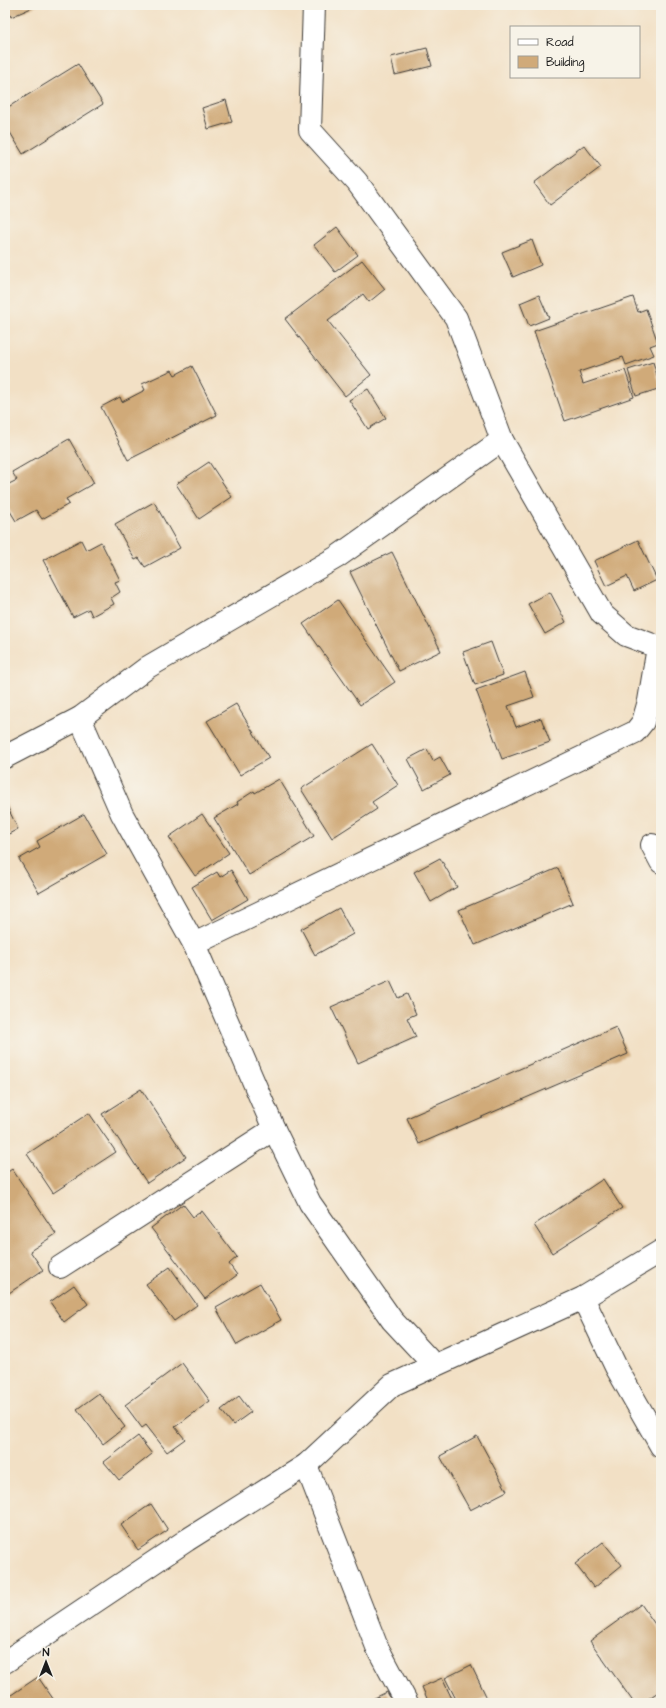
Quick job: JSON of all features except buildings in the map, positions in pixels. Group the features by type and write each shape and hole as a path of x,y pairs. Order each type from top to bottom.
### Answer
{"street":[{"path":"194,944 635,732 643,722 649,701 659,646 626,635 602,614 502,440 456,318 357,182 310,130 314,5"},
{"path":"5,757 80,718 148,667 337,557 502,440"},
{"path":"80,718 122,814 194,944 274,1129 310,1203 392,1320 434,1365"},
{"path":"60,1267 274,1129"},
{"path":"5,1662 187,1540 306,1465 392,1385 583,1298 661,1251"},
{"path":"583,1298 616,1367 661,1446"},
{"path":"306,1465 377,1647 407,1703"}]}
